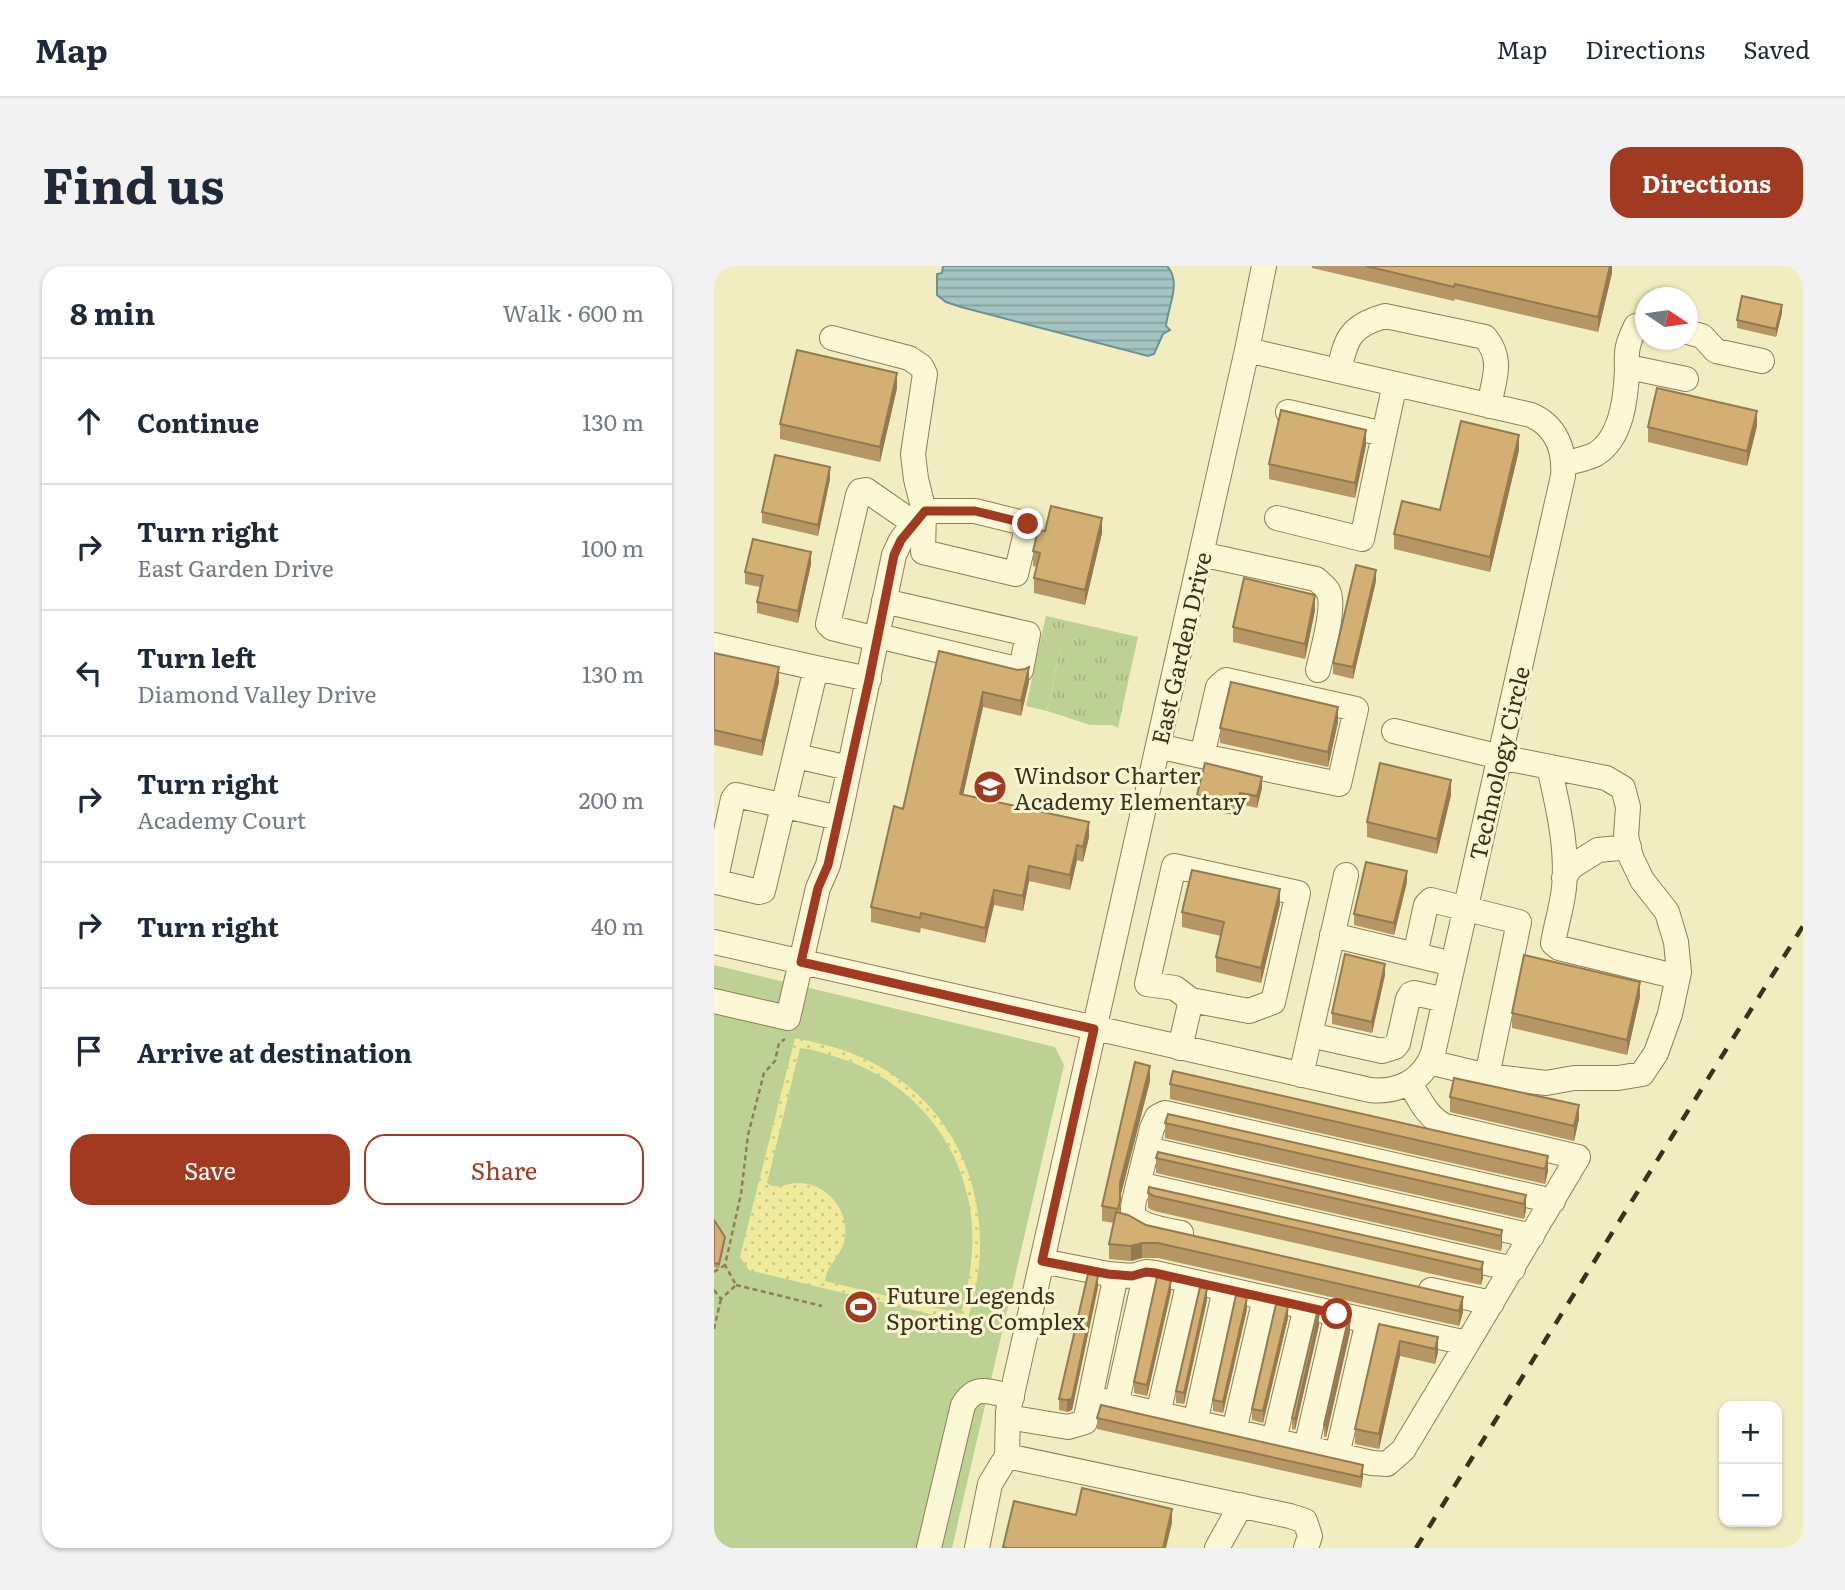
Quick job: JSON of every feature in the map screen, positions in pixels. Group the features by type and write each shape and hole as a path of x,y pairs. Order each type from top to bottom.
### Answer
{"street":[{"name":"East Garden Drive","path":"1007,1456 1010,1407 1264,266"},
{"path":"1339,371 1349,336 1371,320 1385,316 1485,337 1495,349 1497,364 1489,405"},
{"path":"1247,350 1531,415 1546,424 1555,435 1561,447 1564,464 1596,454 1615,434 1626,392 1626,348 1635,328"},
{"path":"1698,335 1716,351 1762,361"},
{"path":"714,1001 788,1018 818,888 828,865 897,547 920,517 913,454 925,374 921,366 909,358 832,338"},
{"path":"1628,370 1638,369 1686,379"},
{"path":"1277,518 1362,539 1395,384"},
{"path":"1288,412 1384,434"},
{"name":"Technology Circle","path":"1410,1083 1429,1062 1564,464"},
{"path":"884,601 1028,634 1020,670 832,628 828,624 860,491 866,490 920,517"},
{"path":"1201,554 1316,579 1324,585 1329,593 1331,606 1318,670"},
{"path":"714,645 869,680"},
{"path":"816,668 784,806 838,818"},
{"path":"1158,746 1202,756 1339,785 1356,709 1226,680 1219,687 1202,756"},
{"path":"1394,731 1549,768 1606,778 1623,788 1628,807 1626,836 1631,857 1642,880 1667,912 1676,942 1679,972 1670,1014 1657,1054 1642,1074 1618,1078 1574,1078 1546,1083 1487,1076 1429,1062"},
{"path":"796,756 849,768"},
{"path":"1549,768 1564,856 1564,888 1553,943 1559,948 1678,977"},
{"path":"1564,878 1571,867 1598,850 1629,847"},
{"path":"1174,866 1298,893 1273,1002 1249,1011 1191,1000 1175,988 1147,984 1174,866"},
{"path":"1301,1075 1346,875"},
{"path":"1415,955 1428,901 1438,901 1519,922 1487,1076"},
{"path":"1332,935 1453,964"},
{"path":"714,942 1370,1090 1401,1088 1410,1083 1424,1107 1435,1120 1445,1126 1578,1157 1403,1450 1387,1464 1372,1463 1090,1398"},
{"path":"1310,1035 1382,1051 1398,1043 1411,994 1444,1000"},
{"path":"1180,1048 1191,1000"},
{"path":"1202,1237 1149,1226 1138,1220 1133,1212 1152,1128 1157,1117 1165,1113 1553,1201"},
{"path":"1147,1149 1532,1236"},
{"path":"1138,1184 1513,1269"},
{"path":"1042,1261 1116,1275 1139,1275 1146,1272 1468,1342"},
{"path":"1116,1405 1146,1272"},
{"path":"929,1548 963,1405 968,1396 976,1391 985,1391 1010,1407 1068,1427 1085,1422 1116,1275"},
{"path":"1158,1414 1189,1281"},
{"path":"1413,1286 1492,1303"},
{"path":"1195,1423 1225,1289"},
{"path":"1234,1431 1265,1298"},
{"path":"1273,1440 1306,1307"},
{"path":"1306,1448 1337,1314"},
{"path":"1337,1455 1368,1321"},
{"path":"977,1548 990,1484 1007,1456 1290,1516 1305,1521 1310,1536 1306,1548"},
{"path":"1217,1548 1241,1505"}],"path":[{"path":"788,1037 779,1043 775,1061 764,1073 748,1135 741,1195 725,1265 736,1285 822,1306"},
{"path":"714,1272 725,1265"},
{"path":"714,1329 721,1299 736,1285"},
{"path":"714,1290 721,1299"}],"green space":[{"path":"1046,616 1138,637 1118,728 1112,725 1090,725 1047,711 1061,646 1040,641"},
{"path":"1040,641 1061,645 1047,711 1026,706"},
{"name":"Future Legends Sporting Complex","path":"714,965 1055,1047 1064,1065 952,1548 714,1548"}],"sand":[{"path":"795,1038 851,1053 881,1067 907,1085 929,1106 948,1130 962,1157 972,1186 978,1217 980,1258 967,1323 749,1270 740,1257","holes":["800,1048 827,1054 882,1077 922,1109 951,1150 968,1198 972,1227 970,1271 961,1314 825,1281 845,1238 845,1227 839,1208 826,1193 808,1184 794,1183 778,1187 767,1183"]}],"water":[{"path":"943,266 1167,266 1174,287 1166,326 1170,330 1163,334 1154,354 1148,356 961,307 946,302 937,295 937,274 942,273"}],"building":[{"path":"1366,266 1610,266 1598,317"},
{"path":"1742,296 1782,305 1776,329 1737,320"},
{"path":"797,350 897,373 880,447 780,424"},
{"path":"1657,388 1757,411 1747,451 1648,427"},
{"path":"1281,410 1366,430 1355,483 1269,464"},
{"path":"1461,421 1519,435 1490,557 1394,534 1402,501 1440,510"},
{"path":"775,455 830,467 818,525 762,512"},
{"path":"1051,506 1102,518 1085,590 1034,578 1040,553 1033,551 1038,530 1045,531"},
{"path":"753,539 811,552 798,611 757,602 763,576 745,572"},
{"path":"1356,565 1376,570 1353,667 1333,663"},
{"path":"1244,578 1315,595 1305,644 1233,627"},
{"path":"939,651 1018,670 1029,667 1021,701 983,692 960,794 1089,822 1083,847 1077,845 1070,875 1029,866 1023,896 994,890 985,928 921,913 920,918 871,907 894,806 903,809"},
{"path":"714,653 779,667 762,741 714,730"},
{"path":"1231,682 1338,707 1328,752 1220,728"},
{"path":"1205,763 1262,777 1257,796 1240,793 1237,805 1197,795"},
{"path":"1380,763 1451,780 1437,839 1367,822"},
{"path":"1366,862 1407,871 1394,923 1354,914"},
{"path":"1192,870 1280,889 1261,968 1216,957 1224,922 1182,912"},
{"path":"1345,954 1385,964 1372,1022 1332,1013"},
{"path":"1524,955 1640,982 1627,1040 1512,1013"},
{"path":"1135,1062 1150,1066 1120,1183 1118,1209 1102,1206"},
{"path":"1173,1071 1548,1156 1545,1169 1170,1084"},
{"path":"1454,1078 1579,1105 1574,1126 1450,1097"},
{"path":"1168,1114 1526,1195 1524,1204 1165,1123"},
{"path":"1158,1152 1502,1230 1501,1236 1156,1158"},
{"path":"1149,1187 1483,1262 1481,1270 1154,1196 1148,1193"},
{"path":"1116,1212 1146,1225 1463,1297 1459,1311 1158,1243 1131,1246 1109,1244"},
{"path":"714,1220 725,1237 719,1264 714,1263"},
{"path":"1088,1274 1098,1276 1072,1399 1059,1399"},
{"path":"1157,1277 1171,1281 1147,1385 1134,1382"},
{"path":"1200,1287 1207,1289 1184,1393 1176,1391"},
{"path":"1236,1295 1247,1298 1223,1402 1213,1400"},
{"path":"1276,1304 1288,1307 1263,1411 1252,1409"},
{"path":"1317,1313 1319,1314 1295,1419 1292,1418"},
{"path":"1348,1320 1350,1321 1326,1426 1324,1425"},
{"path":"1379,1324 1438,1337 1435,1349 1400,1341 1379,1434 1355,1429"},
{"path":"1101,1405 1363,1465 1361,1477 1097,1418"},
{"path":"1082,1488 1172,1509 1163,1548 1003,1547 1014,1501 1076,1515"}],"railway":[{"path":"1416,1548 1803,926"}],"place":[{"name":"Windsor Charter Academy Elementary","path":"990,787"},
{"name":"Future Legends Sporting Complex","path":"861,1307"}],"route":[{"path":"1028,524 975,511 925,511 897,547 828,865 818,888 801,962 1094,1029 1042,1261 1108,1274 1132,1276 1146,1272 1155,1273 1337,1314"}]}
